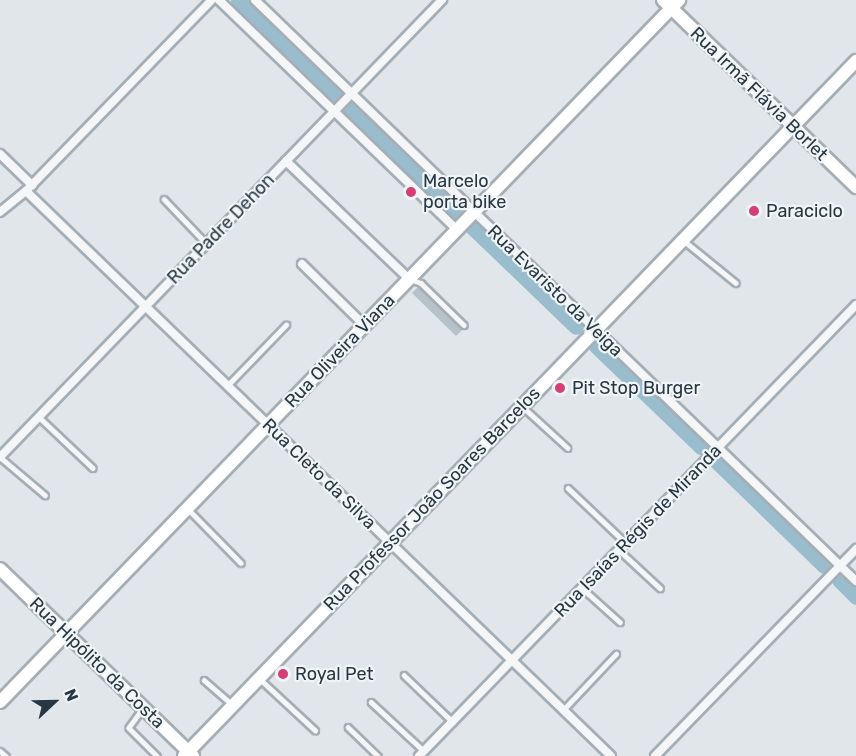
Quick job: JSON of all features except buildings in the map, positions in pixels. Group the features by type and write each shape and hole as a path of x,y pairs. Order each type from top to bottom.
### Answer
{"main road":[{"name":"Rua Irmã Flávia Borlet","path":"671,3 856,187"},
{"name":"Rua Oliveira Viana","path":"1,699 457,230 671,3"},
{"name":"Rua Professor João Soares Barcelos","path":"188,754 856,61"},
{"name":"Rua Hipólito da Costa","path":"0,569 188,754"}],"street":[{"path":"0,212 29,188 212,0"},
{"name":"Rua Evaristo da Veiga","path":"219,0 457,230"},
{"name":"Rua Evaristo da Veiga","path":"255,0 856,581"},
{"name":"Rua Padre Dehon","path":"0,457 442,0"},
{"name":"Rua Cleto da Silva","path":"0,154 29,188 227,386 611,756"},
{"path":"286,161 409,279"},
{"path":"302,264 364,325"},
{"name":"Rua Isaías Régis de Miranda","path":"422,754 856,305"},
{"path":"655,756 856,549"}],"lane":[{"path":"164,199 207,244"},
{"path":"683,240 736,284"},
{"path":"409,279 420,284 464,325"},
{"path":"227,386 286,325"},
{"path":"522,406 568,448"},
{"path":"39,417 93,468"},
{"path":"0,457 45,495"},
{"path":"568,489 626,543"},
{"path":"187,508 241,563"},
{"path":"619,550 660,588"},
{"path":"582,588 620,622"},
{"path":"563,710 616,654"},
{"path":"404,675 453,722"},
{"path":"259,678 315,730"},
{"path":"204,680 233,705"},
{"path":"371,702 422,754"},
{"path":"143,708 129,728 156,756"},
{"path":"348,727 378,756"},
{"path":"0,751 6,756"}],"waterway":[{"path":"238,0 460,215"},
{"path":"472,227 576,327"},
{"path":"596,346 701,447"},
{"path":"715,460 824,566"},
{"path":"839,580 856,597"}],"place":[{"name":"Marcelo porta bike","path":"411,192"},
{"name":"Paraciclo","path":"754,211"},
{"name":"Pit Stop Burger","path":"560,388"},
{"name":"Royal Pet","path":"283,674"}]}
